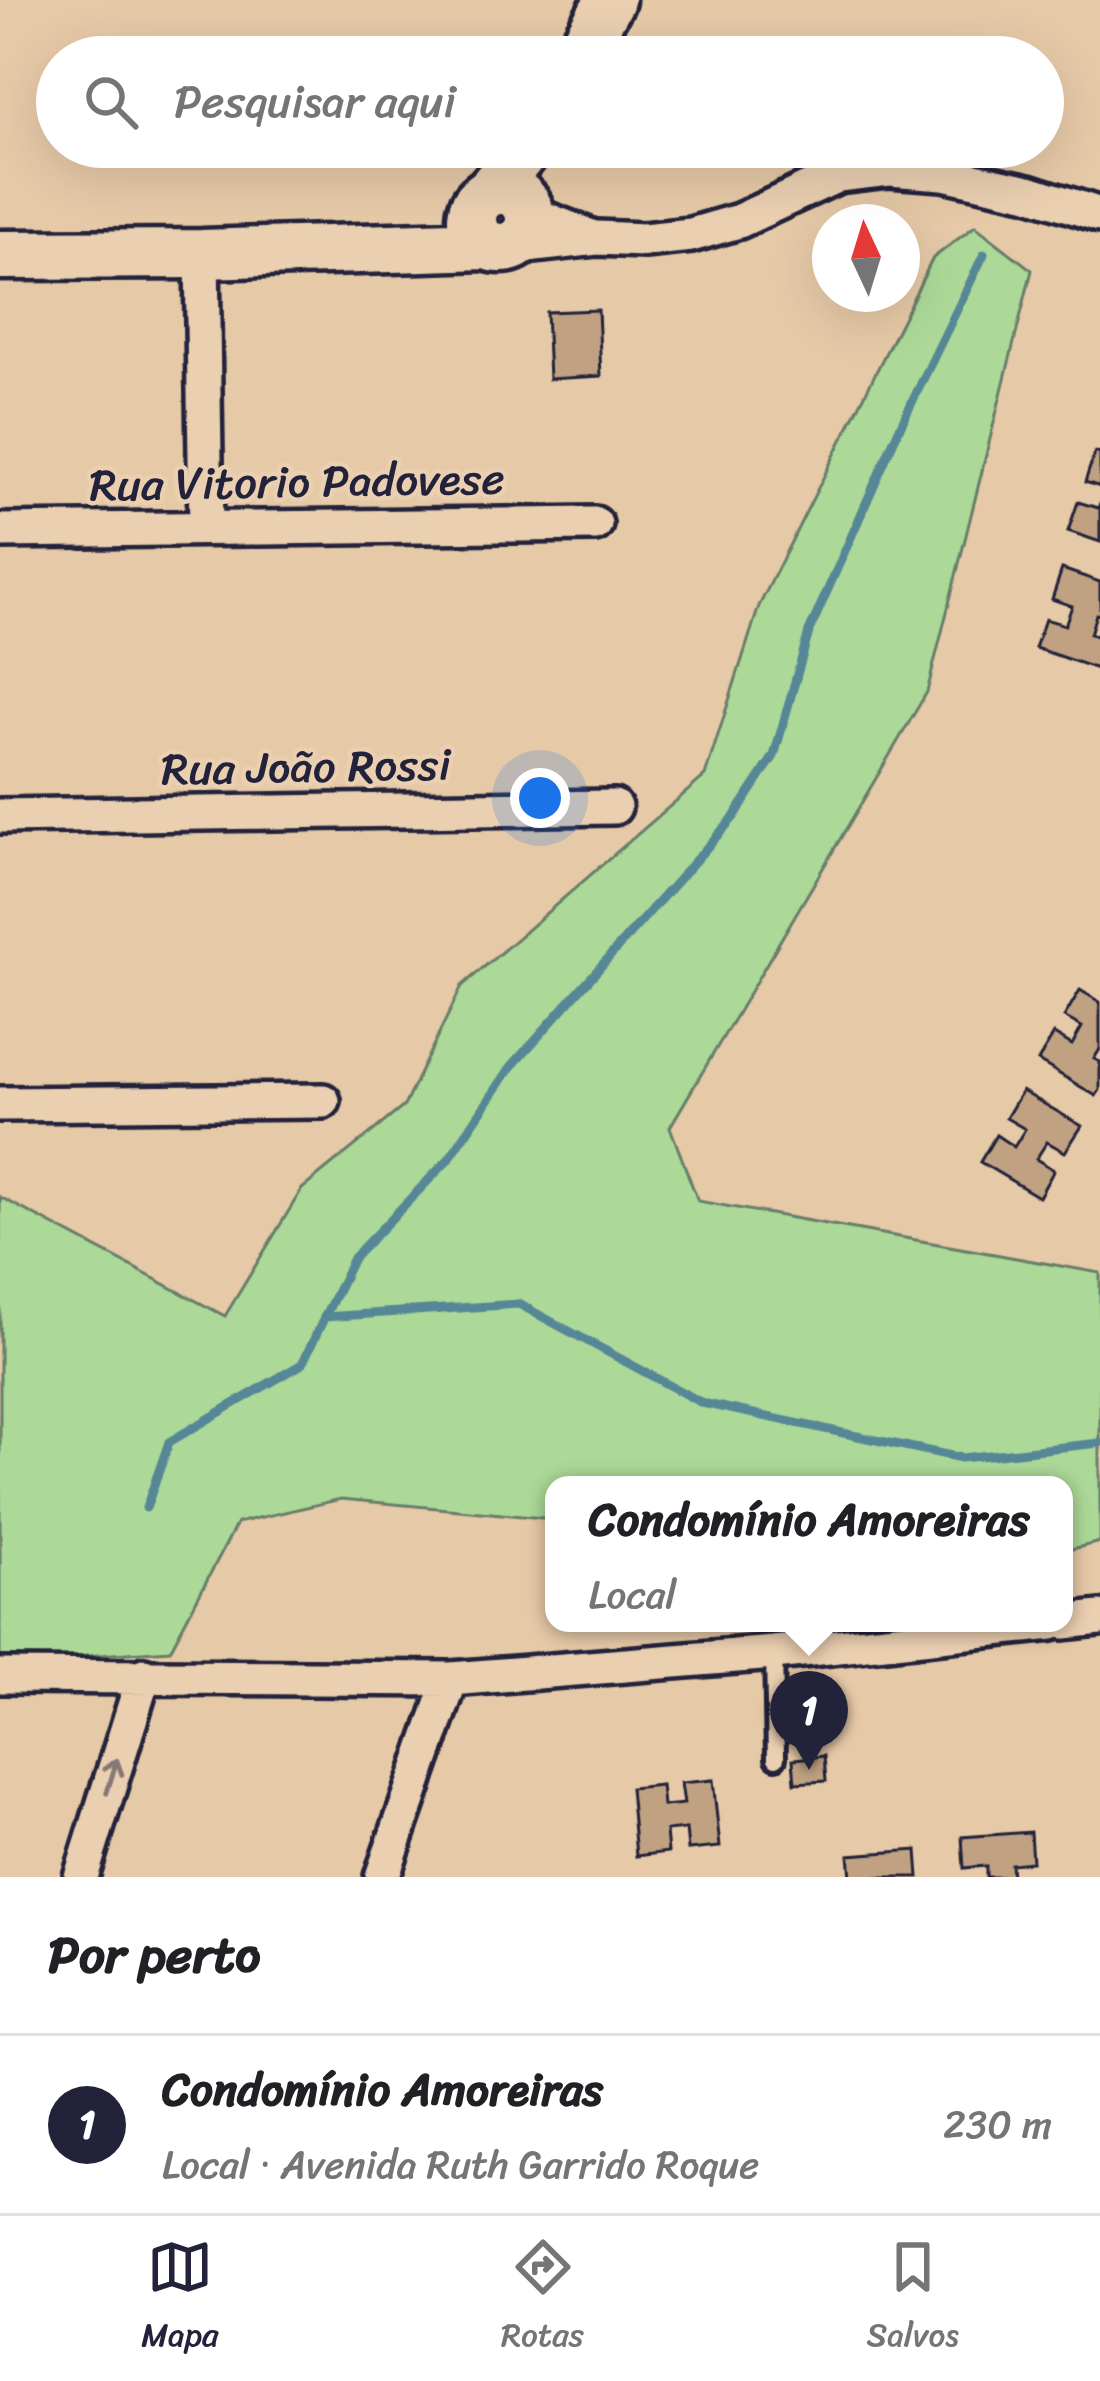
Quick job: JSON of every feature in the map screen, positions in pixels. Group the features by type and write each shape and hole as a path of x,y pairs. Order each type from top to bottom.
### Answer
{"street":[{"path":"590,36 610,0"},
{"path":"502,221 521,168"},
{"path":"0,255 406,247 502,221 597,238 644,240 691,235 739,221 838,175 889,169 943,173 1029,192 1100,215"},
{"path":"202,254 206,528"},
{"name":"Rua Vitorio Padovese","path":"0,531 595,524"},
{"name":"Rua João Rossi","path":"0,816 614,807"},
{"path":"0,1104 323,1101"},
{"path":"0,1676 451,1679 969,1632"},
{"path":"80,1877 144,1675"},
{"path":"382,1877 451,1679"}],"lane":[{"path":"774,1653 776,1758"}],"green space":[{"path":"975,226 1032,270 927,692 670,1127 698,1201 1100,1273 1100,1542 1073,1549 1073,1476 545,1476 545,1518 341,1499 237,1523 170,1650 0,1662 0,1197 225,1316 302,1189 404,1106 462,986 705,776 759,606 906,312 920,312 920,284 933,258"}],"building":[{"path":"598,310 601,376 549,379 546,312"},
{"path":"1095,452 1100,454 1100,487 1085,482"},
{"path":"1078,502 1098,508 1100,503 1100,542 1068,531"},
{"path":"1062,569 1100,582 1100,615 1096,614 1090,634 1100,637 1100,670 1035,648 1045,619 1065,625 1072,606 1052,599"},
{"path":"1080,990 1100,1002 1100,1049 1094,1059 1100,1062 1100,1090 1096,1096 1038,1061 1054,1034 1072,1045 1082,1027 1064,1017"},
{"path":"1022,1091 1082,1126 1065,1152 1047,1142 1036,1159 1054,1170 1039,1197 980,1162 996,1135 1014,1147 1025,1129 1006,1118"},
{"path":"824,1756 826,1781 795,1783 793,1759"},
{"path":"713,1780 720,1847 688,1850 686,1829 666,1831 668,1852 636,1856 630,1788 661,1785 663,1806 684,1804 681,1783"},
{"path":"1030,1832 1032,1862 1011,1864 1012,1877 986,1877 986,1866 964,1868 962,1837"},
{"path":"917,1850 919,1877 851,1877 849,1855"}],"waterway":[{"path":"146,1508 169,1442 302,1364 353,1258 449,1159 511,1067 734,817 774,756 809,632 898,431 984,254"},
{"path":"324,1317 519,1304 702,1403 961,1458 1100,1443"}],"place":[{"name":"Condomínio Amoreiras","path":"809,1770"}]}
